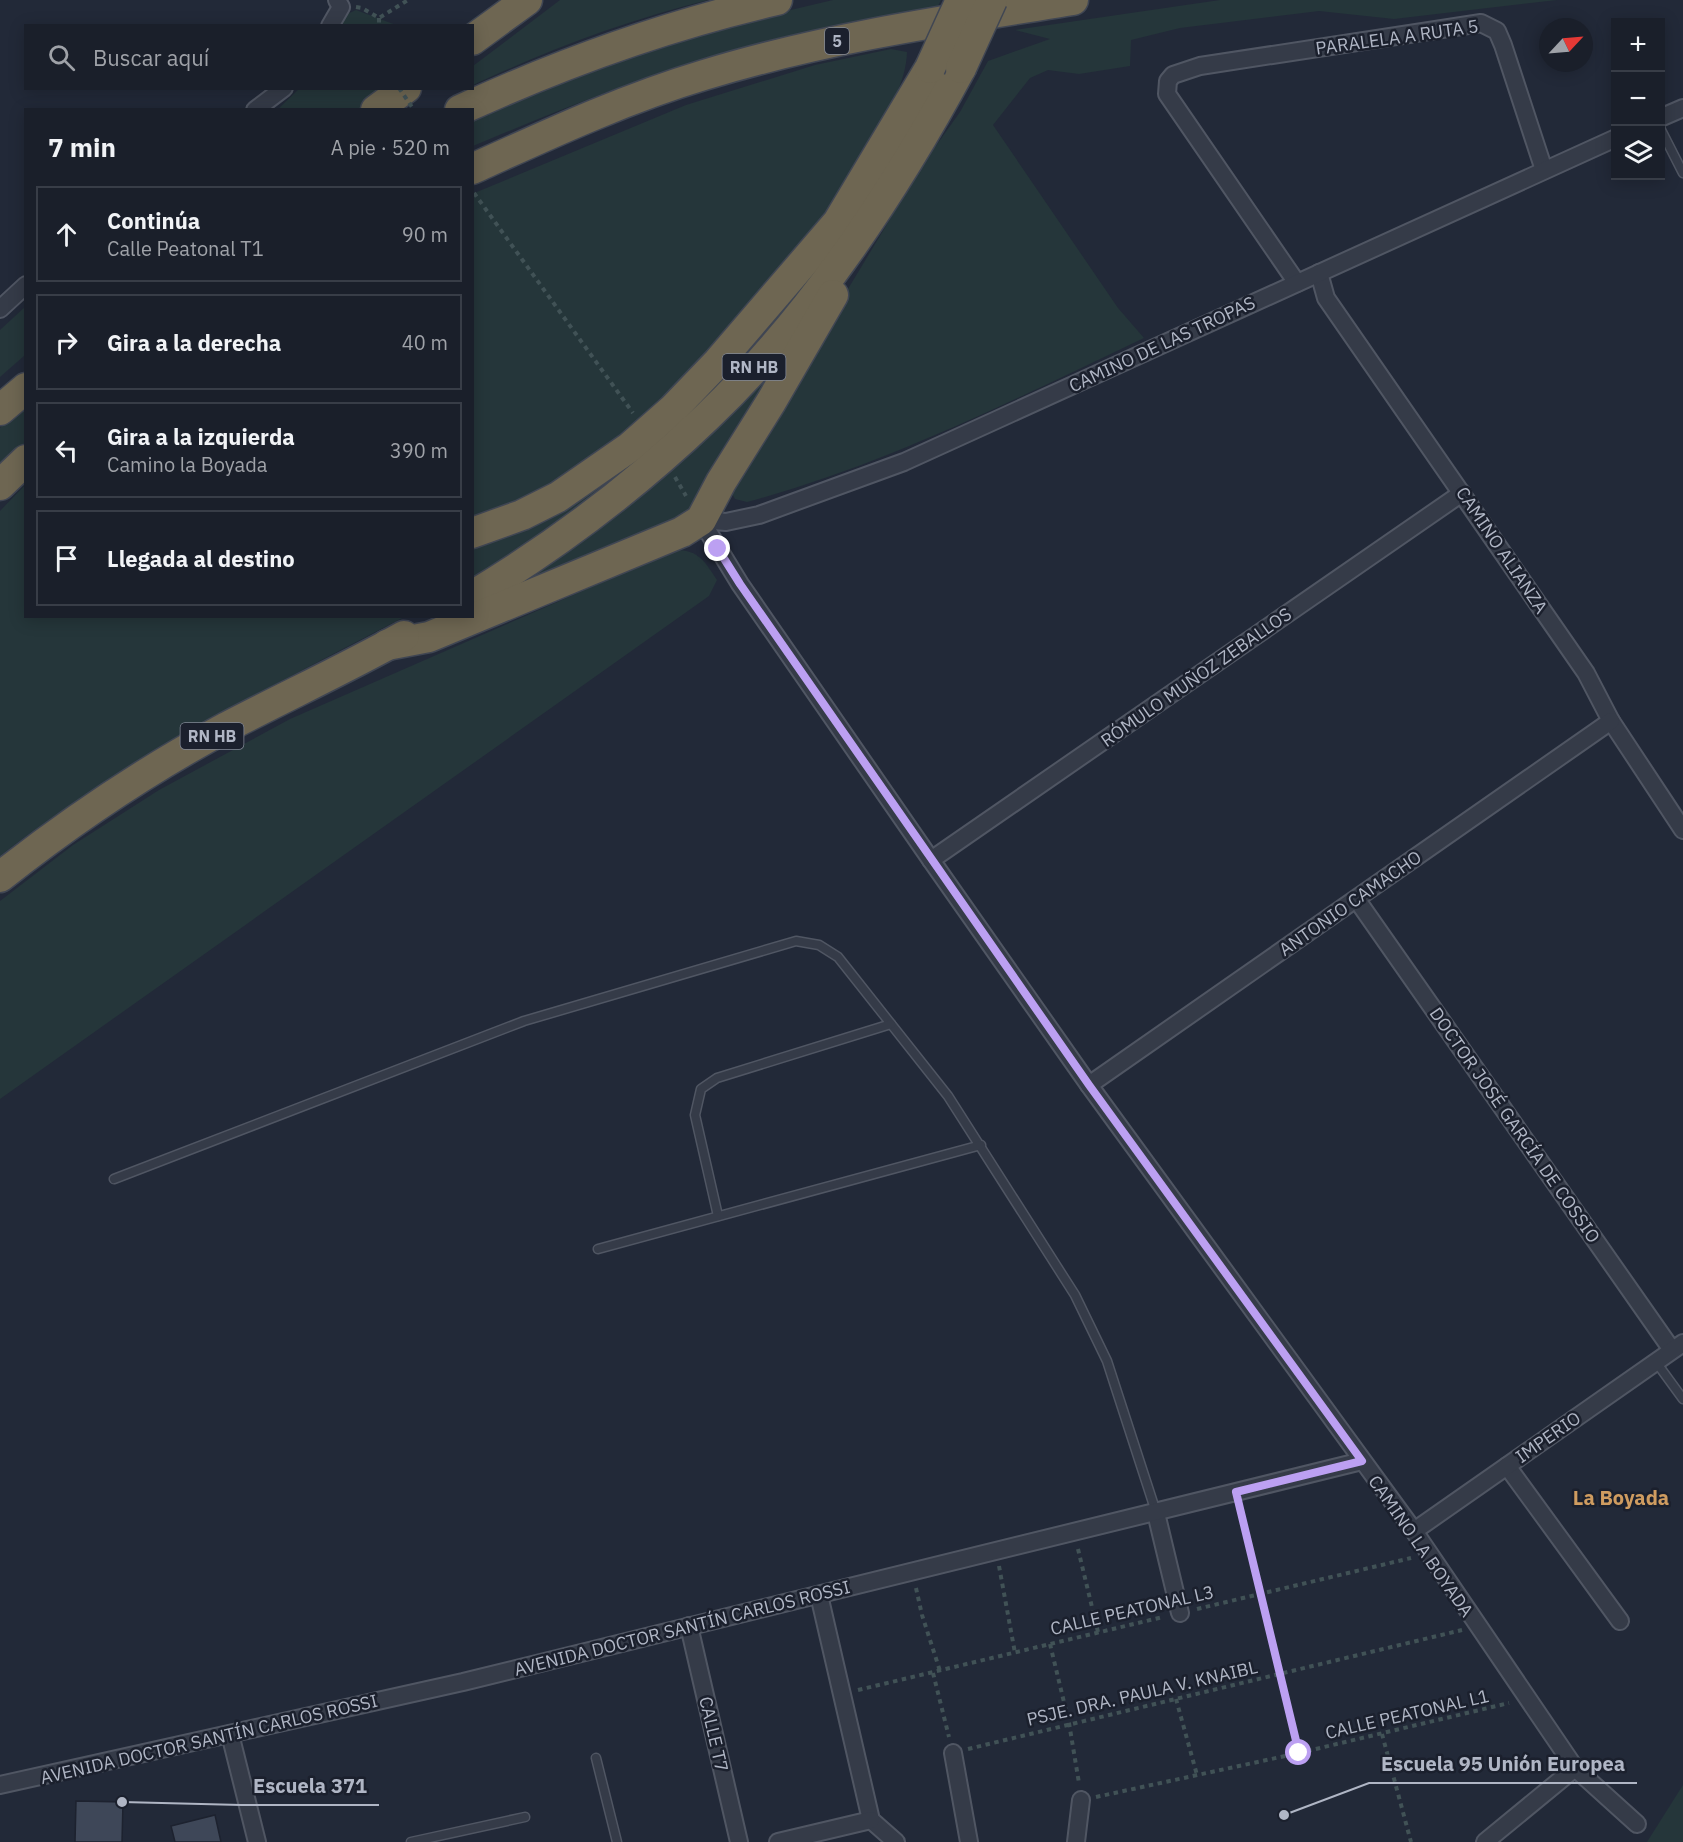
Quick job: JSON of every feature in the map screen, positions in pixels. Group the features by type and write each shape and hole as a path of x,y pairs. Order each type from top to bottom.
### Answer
{"highway":[{"path":"474,39 527,0"},
{"path":"465,108 615,47 777,0"},
{"path":"474,532 522,515 655,444 718,362 838,222 930,69 961,0"},
{"name":"RN HB","path":"474,595 520,567 578,525 655,444 708,416 778,341 853,245 924,136 961,68 992,0"},
{"name":"5","path":"474,168 607,108 706,74 807,47 890,30 1073,0"},
{"path":"379,108 403,90"},
{"path":"387,645 429,637 682,532 701,520 836,290 853,245"},
{"path":"0,410 24,390"},
{"path":"0,485 24,462"},
{"name":"RN HB","path":"0,876 51,836 126,785 225,728 387,645 434,618"}],"street":[{"path":"331,24 339,3"},
{"name":"PARALELA A RUTA 5","path":"1297,283 1167,94 1168,81 1173,75 1200,66 1481,23 1497,31 1503,45 1544,170"},
{"path":"258,108 281,90"},
{"path":"1665,116 1683,108"},
{"name":"CAMINO DE LAS TROPAS","path":"701,520 726,522 759,515 904,462 1611,140"},
{"name":"CAMINO ALIANZA","path":"1318,273 1326,298 1586,673 1611,721 1683,830"},
{"path":"0,309 24,287"},
{"name":"RÓMULO MUÑOZ ZEBALLOS","path":"931,861 1462,493"},
{"name":"CAMINO LA BOYADA","path":"701,520 740,584 931,861 1089,1085 1414,1531 1575,1768 1637,1824"},
{"name":"ANTONIO CAMACHO","path":"1089,1085 1611,721"},
{"name":"DOCTOR JOSÉ GARCÍA DE COSSIO","path":"1357,900 1678,1346"},
{"name":"IMPERIO","path":"1414,1531 1678,1346"},
{"name":"AVENIDA DOCTOR SANTÍN CARLOS ROSSI","path":"0,1785 463,1682 1362,1461"},
{"path":"1507,1466 1620,1621"},
{"path":"1156,1513 1180,1613"},
{"path":"819,1595 871,1820 896,1842"},
{"name":"CALLE T7","path":"689,1626 738,1842"},
{"path":"230,1734 257,1842"},
{"path":"953,1753 969,1842"},
{"path":"1485,1842 1575,1768"},
{"path":"1076,1842 1081,1800"},
{"path":"778,1842 871,1820"}],"lane":[{"path":"1665,138 1683,173"},
{"path":"114,1179 524,1021 796,941 819,945 838,957 948,1096 1080,1304 1107,1361 1156,1513"},
{"path":"718,1216 695,1115 701,1089 717,1078 891,1024"},
{"path":"598,1249 981,1145"},
{"path":"1656,1362 1683,1399"},
{"path":"596,1758 617,1842"},
{"path":"411,1842 525,1817"}],"path":[{"path":"379,18 408,0"},
{"path":"339,3 362,8 379,18"},
{"path":"379,18 380,24"},
{"path":"400,90 413,108"},
{"path":"474,194 655,444 701,520"},
{"path":"1236,1492 1263,1593 1299,1753"},
{"path":"1074,1531 1098,1632"},
{"path":"996,1551 1015,1653"},
{"name":"CALLE PEATONAL L3","path":"843,1694 1428,1553"},
{"path":"914,1572 922,1615 940,1671"},
{"name":"PSJE. DRA. PAULA V. KNAIBL","path":"953,1753 1069,1723 1281,1675 1477,1626"},
{"path":"1050,1644 1069,1723 1081,1800"},
{"path":"933,1673 953,1753"},
{"name":"CALLE PEATONAL L1","path":"1081,1800 1299,1753 1527,1698"},
{"path":"1176,1699 1197,1775"},
{"path":"1382,1734 1411,1842"}],"shaded area":[{"path":"560,0 708,0 588,37 474,85 474,65"},
{"path":"833,0 941,0 937,8 803,32 722,53 579,103 474,146 474,116 619,59 752,19"},
{"path":"1220,0 1557,0 1394,19 1319,11 1180,28 1131,40 1130,66 1079,74 1048,70 1030,78 993,125 1118,308 1144,338 998,407 900,450 799,487 747,502 735,499 731,492 810,352 925,161 960,112 988,61 1050,39 1015,30"},
{"path":"356,10 393,24 339,24 345,15"},
{"path":"891,49 907,52 904,74 886,115 858,164 820,220 757,298 672,388 630,428 561,482 536,497 474,521 474,193 686,105 815,65"},
{"path":"298,90 390,90 364,108 279,108"},
{"path":"838,245 745,357 668,436 579,507 474,577 474,547 528,527"},
{"path":"24,308 24,356 0,377 0,330"},
{"path":"781,356 687,516 520,590 516,583"},
{"path":"24,405 24,443 0,466 0,428"},
{"path":"24,486 24,618 402,618 248,699 146,757 96,788 0,856 0,511"},
{"path":"676,550 696,555 709,568 717,580 709,596 0,1099 0,901 73,845 159,790 290,719"},
{"path":"1683,1785 1683,1842 1647,1842"}],"building":[{"path":"76,1801 123,1802 122,1842 75,1842"},
{"path":"215,1815 221,1842 175,1842 171,1826"}],"place":[{"name":"Escuela 371","path":"122,1802"},
{"name":"Escuela 95 Unión Europea","path":"1284,1815"}],"district":[{"name":"La Boyada","path":"1621,1497"}],"route":[{"path":"718,549 931,861 1089,1085 1362,1461 1236,1492 1263,1593 1299,1753"}]}
